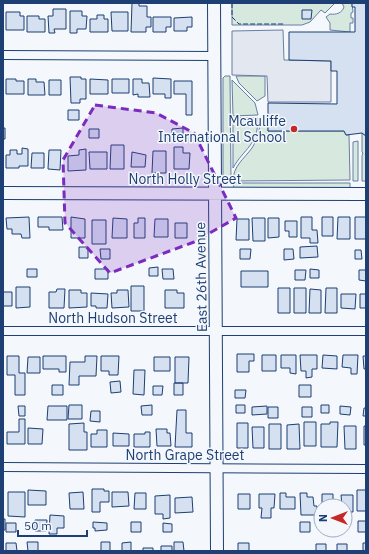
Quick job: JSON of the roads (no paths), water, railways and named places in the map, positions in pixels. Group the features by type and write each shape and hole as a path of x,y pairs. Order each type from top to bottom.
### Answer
{"street":[{"name":"East 26th Avenue","path":"214,3 217,551"},
{"path":"3,55 214,56"},
{"name":"North Holly Street","path":"3,194 366,194"},
{"name":"North Hudson Street","path":"3,331 366,331"},
{"name":"North Grape Street","path":"3,467 366,469"}],"place":[{"name":"Mcauliffe International School","path":"294,129"}]}
